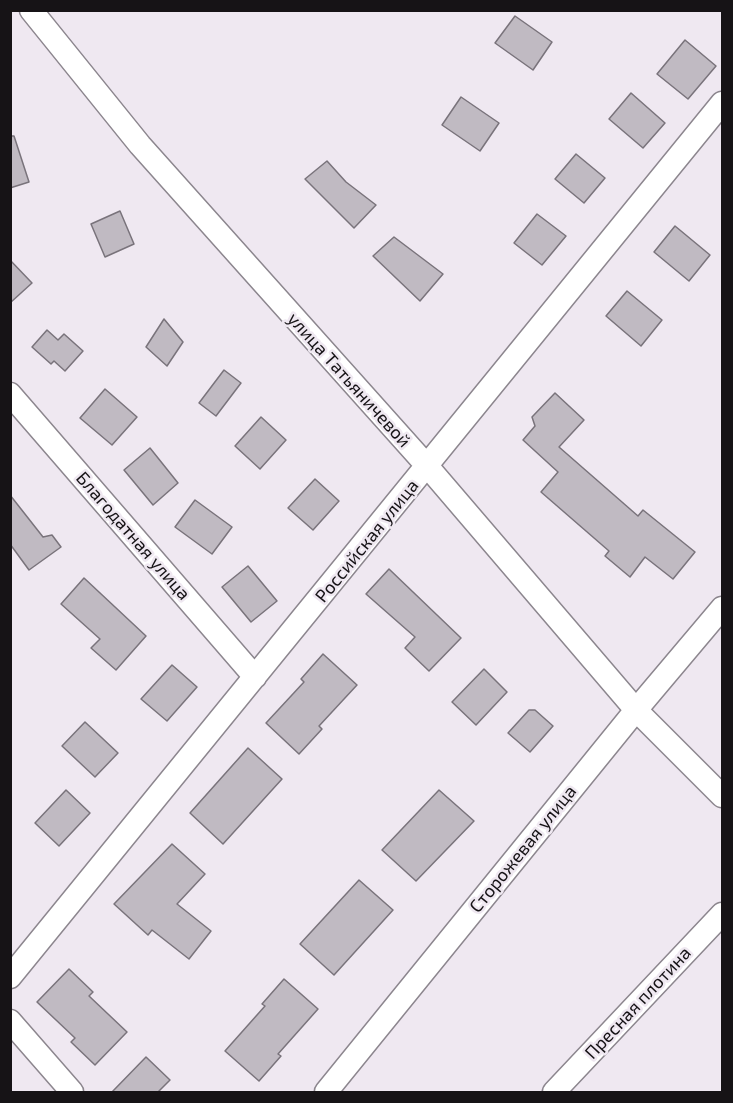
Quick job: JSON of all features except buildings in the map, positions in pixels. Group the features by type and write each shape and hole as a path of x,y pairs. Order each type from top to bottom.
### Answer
{"street":[{"name":"улица Татьяничевой","path":"31,10 140,145 428,468 636,710 723,796"},
{"name":"Российская улица","path":"10,977 428,468 723,103"},
{"name":"Благодатная улица","path":"10,394 255,677"},
{"name":"Сторожевая улица","path":"326,1092 636,710 723,608"},
{"name":"Пресная плотина","path":"554,1092 723,914"},
{"path":"10,1022 72,1092"}]}
